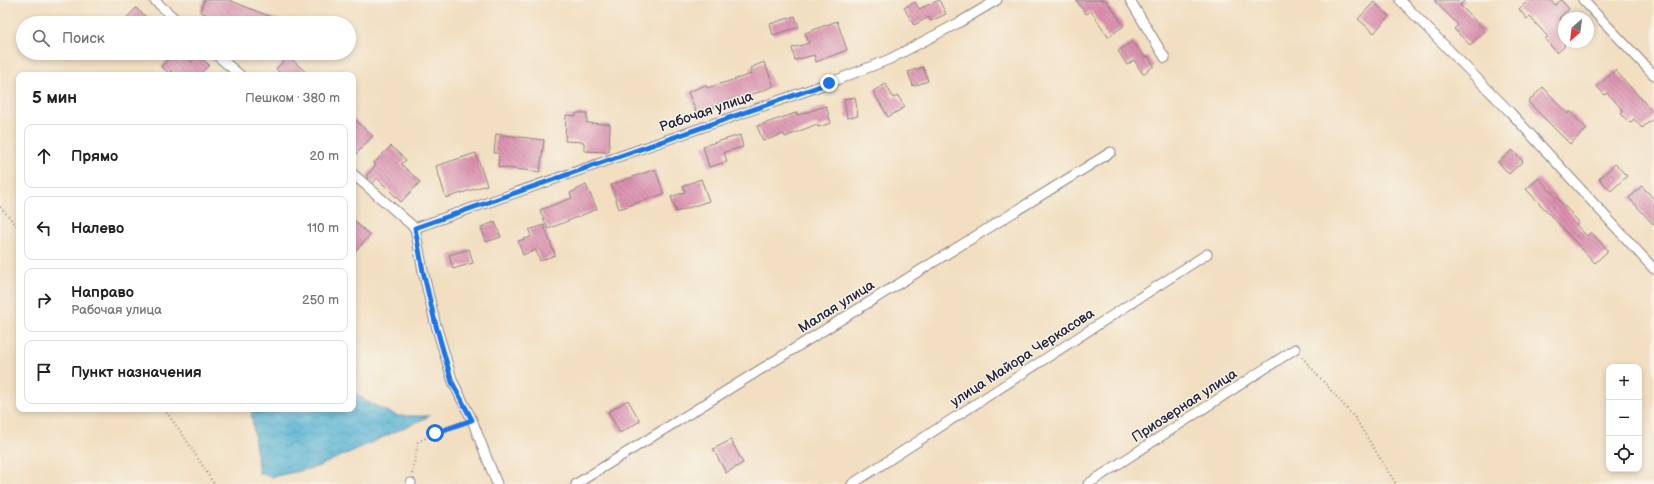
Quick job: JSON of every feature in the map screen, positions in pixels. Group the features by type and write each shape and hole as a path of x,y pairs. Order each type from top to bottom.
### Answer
{"street":[{"path":"154,0 172,16"},
{"name":"Рабочая улица","path":"415,228 822,85 890,59 960,22 997,0"},
{"path":"1130,0 1165,58"},
{"path":"1400,0 1510,112 1654,269"},
{"path":"1583,0 1654,75"},
{"path":"222,60 236,72"},
{"name":"Малая улица","path":"576,484 1111,152"},
{"path":"356,177 415,228 428,293 452,382 472,420 497,484"},
{"name":"улица Майора Черкасова","path":"852,484 1207,254"},
{"name":"Приозерная улица","path":"1088,484 1295,349"}],"path":[{"path":"0,207 16,225"},
{"path":"1295,349 1355,418 1396,484"},
{"path":"166,412 183,435 214,484"},
{"path":"411,484 418,442 435,433 472,420"}],"water":[{"path":"356,394 369,403 398,416 430,416 317,467 272,477 259,473 251,412 356,412"}],"building":[{"path":"204,0 229,0 269,16 211,16 200,12"},
{"path":"939,0 946,14 931,21 929,17 914,25 904,8 915,2 919,9"},
{"path":"1076,0 1106,0 1124,26 1108,37 1091,11 1086,14"},
{"path":"1434,0 1465,0 1460,5 1485,31 1470,45 1454,29 1458,25"},
{"path":"1529,0 1550,0 1555,5 1561,0 1569,9 1566,12 1558,12 1558,48 1563,48 1557,53 1545,39 1548,37 1530,17 1527,19 1519,9"},
{"path":"1374,2 1389,16 1374,33 1358,19"},
{"path":"136,8 145,16 129,16"},
{"path":"795,16 799,27 773,35 770,24"},
{"path":"837,21 847,50 816,62 814,55 795,60 792,48 809,43 805,33"},
{"path":"1133,41 1145,58 1148,56 1154,66 1143,74 1134,60 1127,65 1118,51"},
{"path":"167,60 190,60 192,62 194,60 204,60 209,65 202,72 168,72 161,67"},
{"path":"284,60 292,60 306,72 279,72 276,69"},
{"path":"764,62 774,86 714,105 714,108 697,114 688,92 706,85 707,88 752,74 750,68"},
{"path":"923,67 928,81 913,86 908,72"},
{"path":"1615,70 1654,113 1654,118 1642,128 1634,119 1630,123 1621,114 1624,111 1607,93 1605,95 1597,87"},
{"path":"886,84 893,98 898,96 905,107 888,117 873,91"},
{"path":"1543,87 1568,114 1570,111 1587,129 1570,144 1528,102"},
{"path":"855,97 858,116 847,118 844,99"},
{"path":"826,106 831,123 818,127 817,124 785,137 784,134 763,141 757,126 796,113 798,115"},
{"path":"576,113 587,113 587,123 610,124 609,152 584,151 584,142 565,141 566,115 576,116"},
{"path":"356,121 373,136 356,154"},
{"path":"496,134 544,140 540,172 498,167 499,153 494,153"},
{"path":"740,135 743,147 724,152 727,162 709,167 703,146"},
{"path":"391,146 406,160 401,164 420,182 401,202 377,178 373,183 366,176 376,165 374,163"},
{"path":"1512,150 1523,161 1509,174 1498,162"},
{"path":"476,153 487,185 446,198 436,166"},
{"path":"1615,164 1627,176 1611,191 1599,179"},
{"path":"655,169 664,194 619,209 611,185"},
{"path":"1539,178 1579,222 1576,225 1587,236 1592,233 1608,251 1595,263 1526,189"},
{"path":"701,179 709,201 676,212 671,197 685,192 683,186"},
{"path":"586,185 597,209 548,229 540,210 572,198 570,193"},
{"path":"1642,186 1654,199 1654,225 1629,198"},
{"path":"495,222 501,237 486,242 481,227"},
{"path":"356,223 370,235 356,251"},
{"path":"544,225 555,255 540,261 536,250 523,255 518,241 531,237 529,230"},
{"path":"469,249 473,263 453,269 449,255"},
{"path":"628,400 640,421 620,433 608,412"},
{"path":"731,440 743,463 726,473 713,449"}],"route":[{"path":"435,433 472,420 452,382 435,322 415,228 829,83"}]}
